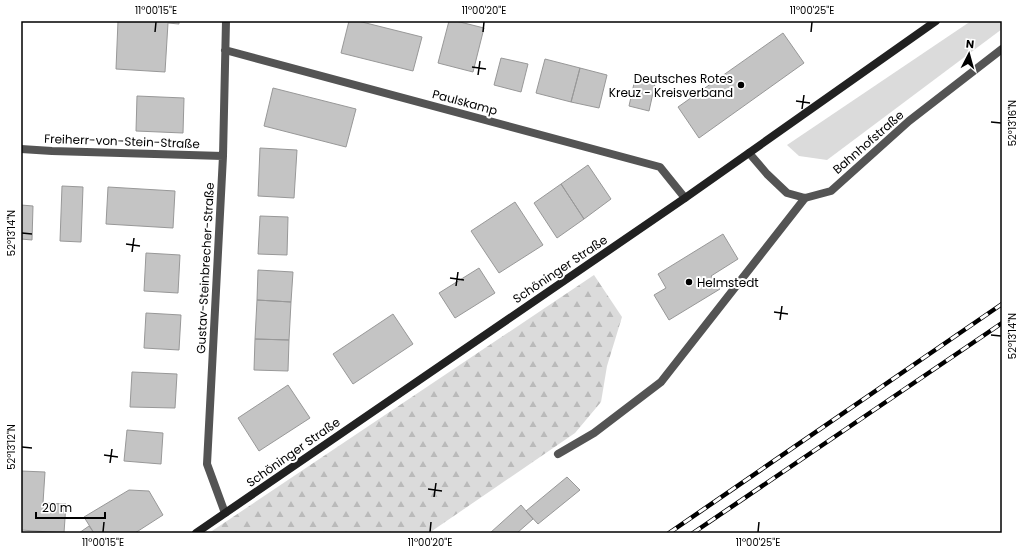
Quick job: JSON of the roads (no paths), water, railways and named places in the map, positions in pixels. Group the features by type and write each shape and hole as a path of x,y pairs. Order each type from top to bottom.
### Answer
{"main road":[{"name":"Schöninger Straße","path":"196,533 685,198 936,21"}],"street":[{"name":"Gustav-Steinbrecher-Straße","path":"225,514 207,464 223,156 226,21"},
{"name":"Bahnhofstraße","path":"805,198 831,191 909,121 1002,49"},
{"name":"Paulskamp","path":"225,50 660,168 685,198"},
{"name":"Freiherr-von-Stein-Straße","path":"21,149 223,156"},
{"path":"558,454 594,433 661,382 805,198 787,193 767,174 749,153"}],"railway":[{"path":"669,533 1002,304"},
{"path":"693,533 1002,323"}],"place":[{"name":"Deutsches Rotes Kreuz - Kreisverband","path":"741,85"},
{"name":"Helmstedt","path":"689,282"}]}
